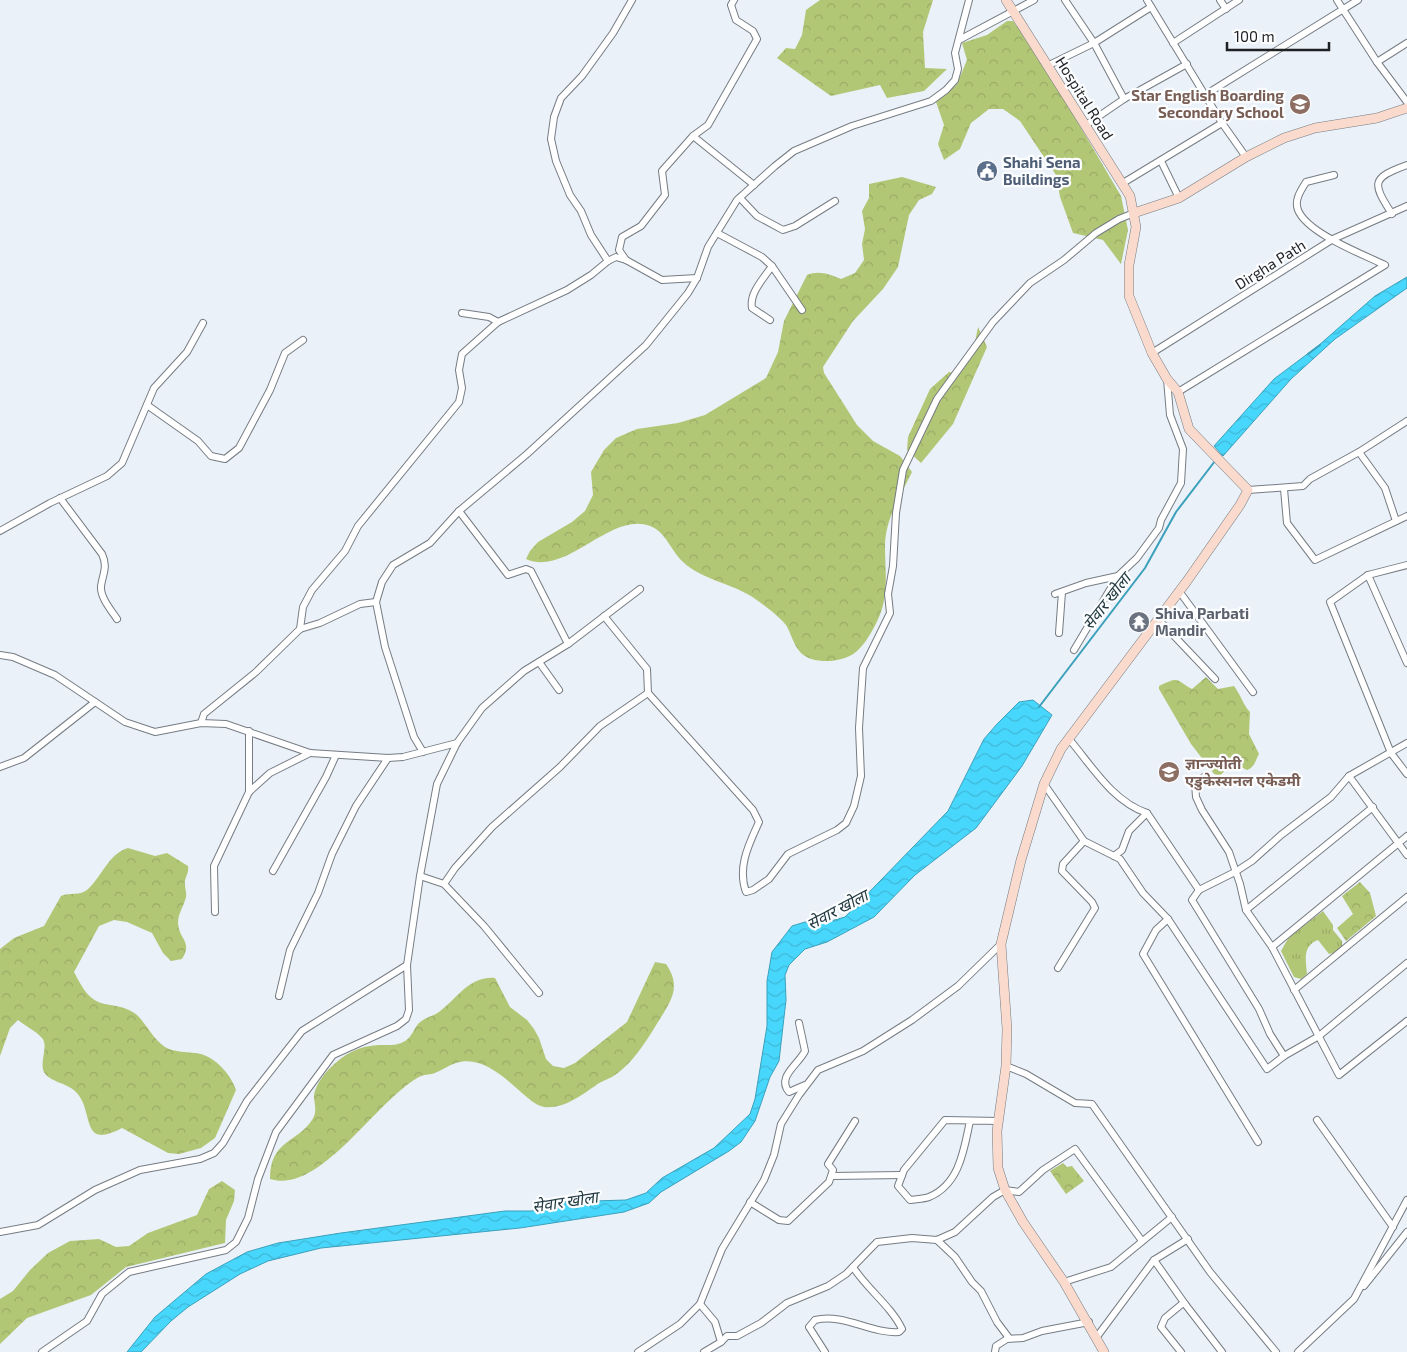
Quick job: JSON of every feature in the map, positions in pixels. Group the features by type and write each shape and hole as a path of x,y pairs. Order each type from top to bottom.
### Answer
{"street":[{"path":"608,261 591,235 581,211 570,195 556,161 551,139 554,117 561,98 582,76 613,33 632,0"},
{"path":"626,260 619,250 622,238 641,226 665,195 662,171 693,136 708,125 757,39 753,30 736,20 731,5 734,0"},
{"path":"423,752 414,737 385,647 376,602 382,582 393,565 430,543 459,511 527,454 646,345 688,293 697,278 708,247 740,198 754,185 794,151 852,126 931,101 939,96 955,80 958,70 955,53 968,0"},
{"name":"Hospital Road","path":"1006,0 1049,65 1130,196 1136,227 1129,266 1130,296 1152,353 1167,379 1178,392"},
{"path":"959,40 1034,0"},
{"path":"1065,0 1094,43 1124,100"},
{"path":"1147,0 1222,123 1246,157"},
{"path":"1220,0 1226,9"},
{"path":"1173,42 1239,0"},
{"path":"1337,0 1377,62 1407,102"},
{"path":"1205,94 1358,0"},
{"path":"1049,65 1094,43 1151,7"},
{"path":"1377,62 1407,43"},
{"path":"1086,125 1124,100 1186,64"},
{"path":"604,616 647,669 648,693 753,810 759,822 744,858 746,892 753,890 769,879 788,854 837,830 846,823 854,806 861,776 859,728 863,668 890,613 888,594 893,566 896,513 903,470 937,399 993,322 1030,282 1064,260 1096,233 1119,219 1179,198 1246,157 1284,138 1315,128 1378,118 1407,108"},
{"path":"1123,183 1222,123"},
{"path":"693,136 754,185"},
{"path":"1161,161 1179,198"},
{"path":"1392,214 1378,192 1378,182 1384,174 1407,165"},
{"path":"1334,175 1306,182 1298,196 1297,209 1304,221 1333,239 1385,265 1178,392 1189,429 1248,490 1284,489 1303,486 1310,479 1359,452 1407,421"},
{"path":"740,198 757,216 786,230 835,201"},
{"name":"Dirgha Path","path":"1152,353 1333,239 1407,206"},
{"path":"717,233 762,257 772,266 802,310"},
{"path":"300,629 303,607 312,590 345,551 358,526 459,402 462,388 459,370 462,354 498,322 567,290 616,257 626,260 662,280 697,278"},
{"path":"770,320 752,308 751,304 758,286 772,266"},
{"path":"462,313 489,317 498,322"},
{"path":"0,532 60,498 107,476 122,463 154,388 186,352 203,323"},
{"path":"147,405 198,441 211,456 225,459 238,448 270,390 285,353 303,340"},
{"path":"1074,650 1118,576 1137,558 1154,536 1181,482 1183,449 1170,415 1167,379"},
{"path":"1359,452 1385,488 1396,521"},
{"path":"1284,489 1287,522 1315,560 1407,516"},
{"path":"1104,1352 1064,1282 1023,1222 1005,1190 998,1168 997,1131 1006,1066 1007,1029 1001,944 1021,860 1044,784 1061,749 1179,591 1240,505 1248,490"},
{"path":"60,498 106,562 101,587 102,595 116,619"},
{"path":"459,511 508,575 526,569 531,571 568,644"},
{"path":"1407,565 1368,575 1330,602 1391,753 1407,774"},
{"path":"1368,575 1407,663"},
{"path":"1058,633 1058,593 1086,583 1118,576"},
{"path":"42,1352 87,1321 102,1294 129,1272 226,1250 236,1242 248,1218 258,1179 276,1132 333,1055 397,1026 406,1019 409,1010 407,965 420,876 437,784 457,743 482,708 524,671 568,644 640,589"},
{"path":"1179,591 1253,692"},
{"path":"201,723 204,714 256,672 300,629 320,623 360,604 376,602"},
{"path":"1158,619 1216,679"},
{"path":"0,655 12,657 55,675 125,722 155,732 201,723 226,724 249,730 310,753 388,758 423,752 457,743"},
{"path":"539,662 559,690"},
{"path":"444,884 455,868 492,827 560,767 600,726 648,693"},
{"path":"0,767 24,758 95,702"},
{"path":"249,730 249,792"},
{"path":"1069,739 1119,799 1132,808 1147,813 1199,890"},
{"path":"1284,1056 1270,1034 1259,1009 1192,900 1199,890 1235,872 1331,797 1349,776 1407,743"},
{"path":"216,912 214,866 249,792 270,773 310,753"},
{"path":"273,872 326,777 336,755"},
{"path":"280,996 290,950 318,893 332,854 356,806 388,758"},
{"path":"1205,776 1195,784 1196,797 1202,810 1229,852 1240,884 1246,910 1272,947 1339,1076 1407,1021"},
{"path":"1349,776 1373,806 1407,856"},
{"path":"1044,784 1084,841 1120,859 1143,894 1168,919 1267,1069 1284,1056 1319,1036 1407,963"},
{"path":"1246,910 1373,806"},
{"path":"1114,856 1122,850 1129,831 1147,813"},
{"path":"1272,947 1407,836"},
{"path":"1058,968 1095,908 1092,902 1062,871 1063,864 1084,841"},
{"path":"420,876 444,884 484,926 540,993"},
{"path":"1294,990 1407,897"},
{"path":"1168,919 1156,930 1143,954 1258,1142"},
{"path":"638,1352 680,1324 700,1304 722,1249 764,1180 774,1155 781,1124 806,1084 818,1070 863,1051 912,1020 958,986 1001,944"},
{"path":"0,1232 38,1225 95,1190 140,1170 200,1159 214,1153 223,1143 247,1101 302,1031 407,965"},
{"path":"799,1023 805,1052 786,1076 786,1088 791,1092 806,1084"},
{"path":"1006,1066 1026,1074 1075,1103 1092,1104 1210,1272 1276,1352"},
{"path":"970,1121 961,1163 947,1184 929,1197 910,1200 898,1186 902,1175 945,1120 999,1121"},
{"path":"1317,1120 1393,1227"},
{"path":"750,1202 779,1220 788,1221 829,1182 833,1170 828,1164 855,1121"},
{"path":"704,1352 727,1336 737,1336 761,1323 787,1303 828,1286 853,1268 877,1242 912,1238 937,1240 956,1232 993,1197 1005,1190 1019,1192 1043,1170 1075,1148 1142,1242"},
{"path":"832,1176 902,1175"},
{"path":"1354,1299 1407,1200"},
{"path":"1064,1282 1111,1267 1172,1217"},
{"path":"1298,1352 1354,1299 1407,1232"},
{"path":"1096,1338 1154,1260 1188,1239"},
{"path":"937,1240 955,1257 972,1282 981,1290 997,1322 1009,1338"},
{"path":"1154,1260 1222,1352"},
{"path":"825,1352 809,1327 815,1320 826,1318 845,1321 888,1332 899,1332 902,1329 898,1320 864,1284 853,1268"},
{"path":"700,1304 715,1322 721,1342"},
{"path":"1182,1352 1161,1327 1165,1318 1182,1304 1185,1304"},
{"path":"995,1352 996,1346 1009,1338 1023,1338 1042,1331 1088,1322"}],"green space":[{"path":"820,0 933,0 923,32 925,68 947,69 924,91 887,98 880,85 831,96 777,58 786,48 795,49 802,35 806,10"},
{"path":"1007,21 1013,21 1037,53 1121,196 1128,230 1121,264 1103,240 1073,233 1060,197 1056,175 1020,121 1003,109 989,109 971,123 960,149 944,160 938,144 944,125 936,102 957,84 967,60 962,43 987,35"},
{"path":"902,177 936,187 932,194 919,200 909,215 898,267 883,289 853,321 823,367 824,373 857,425 873,441 900,456 912,472 894,508 888,526 885,546 885,590 882,608 870,634 859,649 854,654 838,660 821,661 806,656 800,652 786,625 775,614 745,593 691,568 679,558 664,537 650,526 635,524 620,527 573,553 557,559 541,562 526,559 538,542 572,522 585,511 593,495 591,472 604,450 616,438 637,429 678,423 705,415 766,378 778,352 784,321 807,275 824,273 841,279 855,273 864,260 862,244 865,229 862,211 869,198 869,184"},
{"path":"978,327 987,347 953,424 921,463 907,450 908,437 930,389 949,372 959,374 972,357"},
{"path":"1206,677 1218,689 1234,686 1250,712 1249,734 1259,754 1250,769 1247,770 1231,762 1218,779 1191,744 1159,689 1159,686 1178,680 1192,689"},
{"path":"128,848 155,856 167,853 188,866 185,879 186,897 178,923 186,944 185,953 182,959 171,961 163,953 152,933 127,922 114,920 99,926 74,972 86,992 94,1000 133,1012 141,1019 157,1040 168,1049 202,1054 215,1061 234,1084 236,1090 215,1138 201,1148 179,1154 168,1153 122,1128 108,1134 99,1135 94,1132 90,1126 82,1100 76,1092 50,1078 44,1072 45,1045 42,1038 18,1020 10,1028 0,1056 0,949 14,938 44,926 61,896 81,893 87,890 110,860"},
{"path":"1360,882 1370,893 1376,916 1346,941 1337,928 1353,914 1342,896"},
{"path":"1323,911 1333,925 1333,930 1342,941 1342,947 1337,952 1329,954 1318,940 1313,943 1309,946 1306,954 1307,974 1301,979 1294,977 1281,951 1289,937"},
{"path":"655,962 666,964 671,972 674,987 667,1007 634,1058 615,1075 578,1098 558,1106 544,1107 532,1101 492,1069 474,1062 456,1063 433,1074 421,1076 404,1087 348,1142 309,1173 289,1180 270,1179 271,1166 279,1149 306,1128 314,1117 314,1094 321,1078 329,1069 340,1059 358,1049 402,1043 419,1023 439,1012 464,989 478,980 495,978 510,1007 527,1020 534,1029 546,1059 553,1066 564,1068 575,1063 627,1022"},
{"path":"1063,1163 1067,1167 1072,1166 1084,1181 1066,1194 1050,1171"},
{"path":"222,1181 235,1190 234,1201 226,1220 225,1243 126,1267 91,1295 27,1318 0,1344 0,1299 13,1291 30,1270 48,1253 70,1241 99,1239 116,1247 129,1246 148,1233 197,1215 209,1189"}],"water":[{"path":"1407,277 1407,288 1335,339 1291,379 1223,456 1214,446 1274,379 1318,346 1375,296"},
{"path":"1033,700 1052,715 1022,766 976,828 915,875 874,917 827,942 805,949 789,965 785,975 786,1000 779,1061 770,1077 755,1121 741,1142 729,1151 661,1192 649,1203 624,1212 520,1228 321,1248 268,1261 240,1274 188,1307 171,1321 141,1352 127,1352 155,1317 206,1274 247,1252 278,1243 341,1233 505,1211 532,1211 561,1202 626,1200 646,1193 662,1178 714,1148 750,1114 755,1099 767,1026 767,981 772,952 792,926 805,922 824,923 845,917 948,811 984,739 1019,702"}],"waterway":[{"name":"सेवार खोला","path":"1308,354 1320,345"},
{"name":"सेवार खोला","path":"1039,707 1145,568 1176,512 1215,461"}],"place":[{"name":"Star English Boarding Secondary School","path":"1300,104"},
{"name":"Shahi Sena Buildings","path":"987,171"},
{"name":"Shiva Parbati Mandir","path":"1139,622"},
{"name":"ज्ञान्ज्योती एडुकेस्सनल एकेडमी","path":"1169,772"}]}
